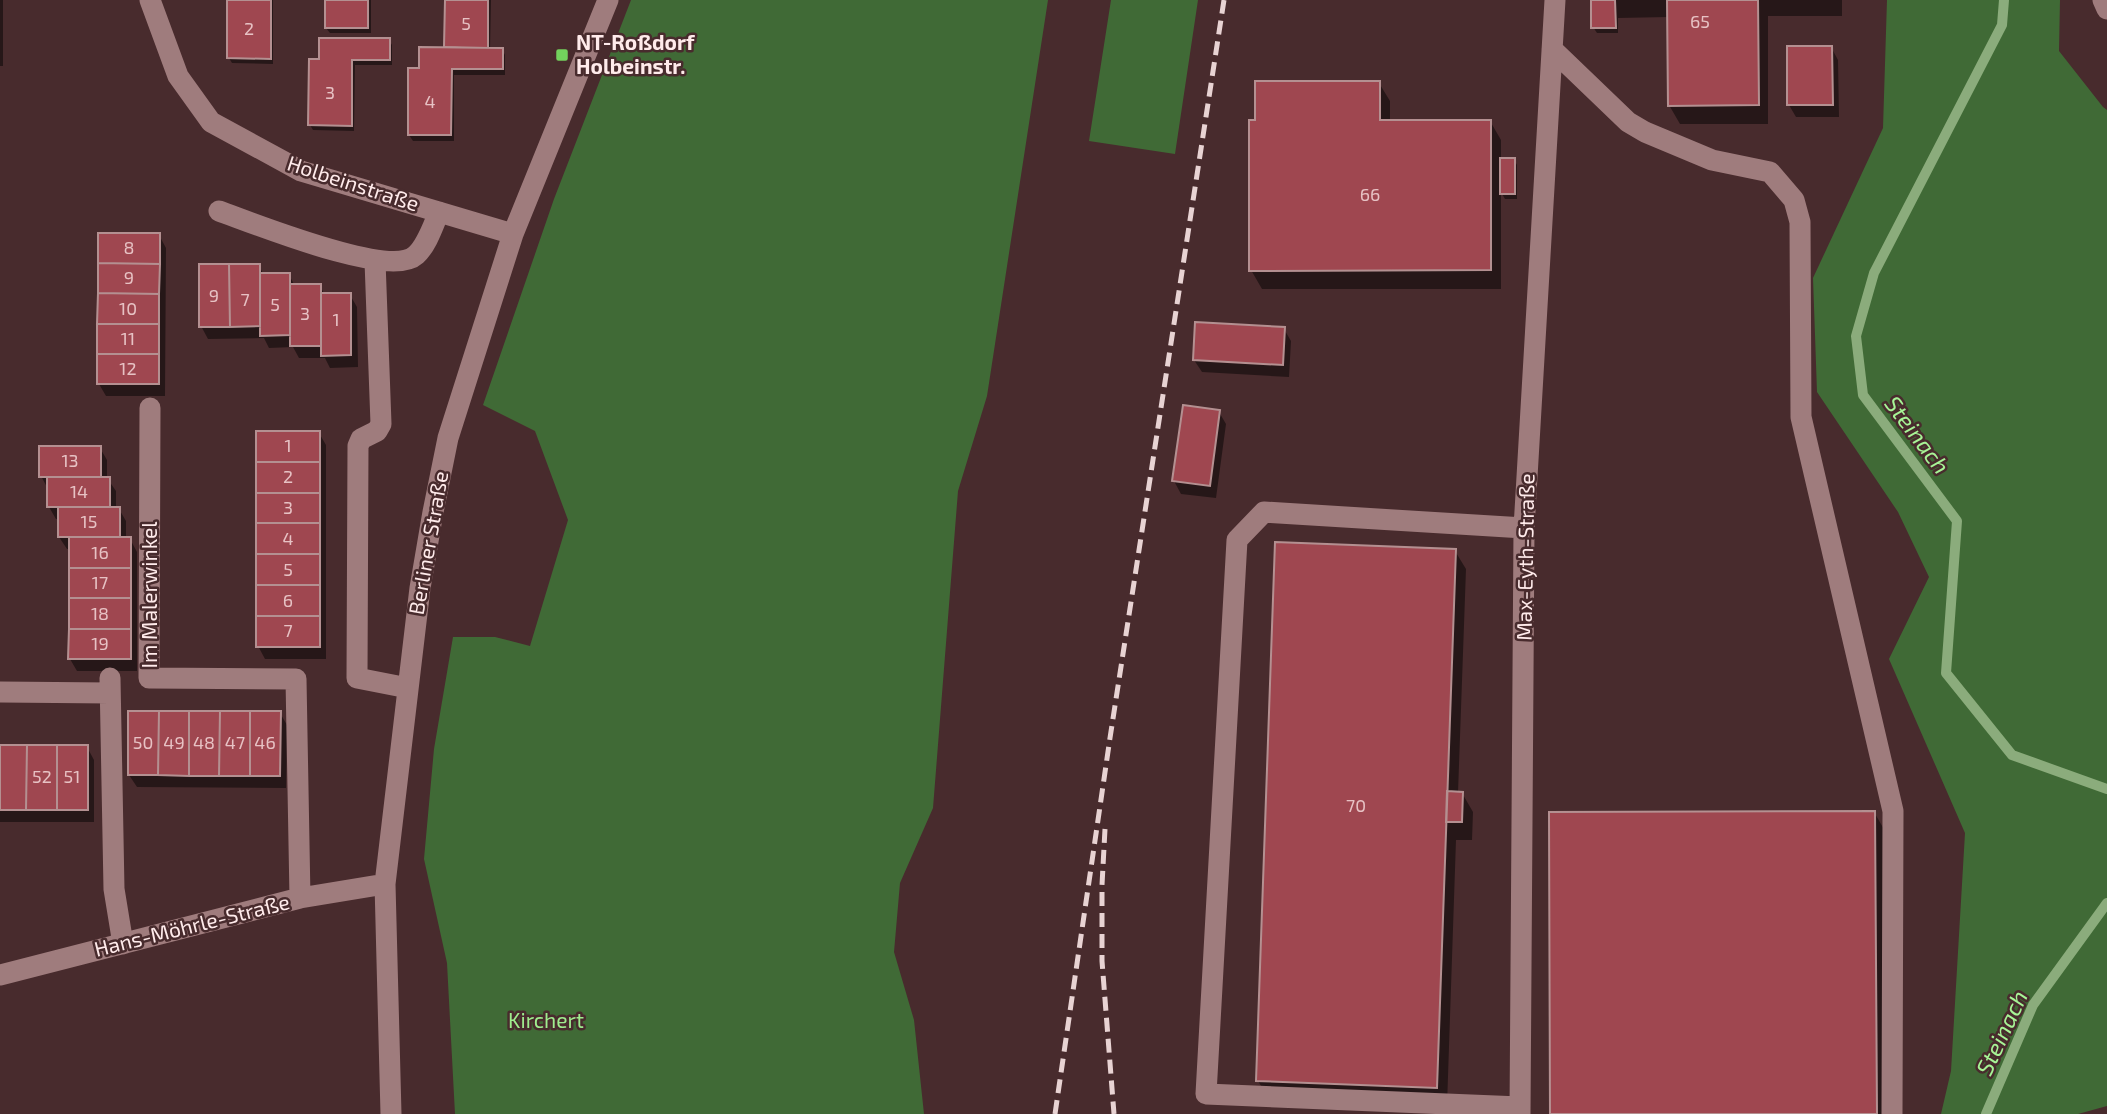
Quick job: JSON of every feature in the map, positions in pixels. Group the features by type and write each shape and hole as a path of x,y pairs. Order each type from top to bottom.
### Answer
{"street":[{"name":"Holbeinstraße","path":"150,0 178,76 211,122 301,171 513,234"},
{"name":"Berliner Straße","path":"391,1114 385,884 420,587 448,438 513,234 607,0"},
{"name":"Max-Eyth-Straße","path":"1520,1111 1524,528 1555,0"},
{"path":"2103,0 2107,9"},
{"path":"1552,49 1628,122 1645,132 1712,160 1770,172 1794,200 1800,222 1801,417 1893,811 1892,1114"},
{"path":"219,212 327,248 375,261 398,262 415,257 426,242 439,212"},
{"path":"375,261 381,424 377,431 361,439 358,446 357,678 408,688"},
{"name":"Im Malerwinkel","path":"150,408 149,678 296,679 300,898"},
{"path":"1520,1111 1206,1094 1237,540 1264,512 1524,528"},
{"path":"0,692 110,686 114,889 123,944"},
{"name":"Hans-Möhrle-Straße","path":"0,975 300,898 385,884"}],"green space":[{"name":"Kirchert","path":"631,0 1048,0 987,396 958,491 933,808 900,883 894,952 914,1020 924,1114 455,1114 447,963 424,859 434,749 453,637 495,637 530,646 568,520 535,431 483,405 554,199"},
{"path":"1111,0 1198,0 1175,154 1089,141"},
{"path":"1887,0 2060,0 2059,51 2107,110 2107,1106 2078,1114 1941,1114 1951,1071 1965,833 1889,659 1929,577 1898,512 1817,392 1813,278 1883,128"}],"building":[{"path":"227,0 271,0 271,59 227,58"},
{"path":"325,0 368,0 368,28 325,28"},
{"path":"445,0 488,0 488,48 444,47"},
{"path":"1591,0 1615,0 1616,28 1591,28"},
{"path":"1667,0 1758,0 1759,105 1668,106"},
{"path":"319,38 390,38 390,60 352,60 352,126 308,125 309,59 319,59"},
{"path":"1787,46 1832,46 1833,105 1787,105"},
{"path":"419,47 503,48 503,69 452,69 451,135 408,135 408,68 419,68"},
{"path":"1255,81 1380,81 1380,120 1491,120 1491,270 1249,271 1249,120 1255,120"},
{"path":"1500,158 1515,158 1515,194 1500,194"},
{"path":"98,233 160,233 160,264 98,263"},
{"path":"98,263 160,264 159,294 98,293"},
{"path":"199,264 229,264 230,327 199,327"},
{"path":"229,264 260,264 260,326 230,327"},
{"path":"260,273 290,273 290,335 260,336"},
{"path":"290,284 321,284 321,346 290,346"},
{"path":"98,293 159,294 159,324 97,324"},
{"path":"321,293 351,293 351,355 321,356"},
{"path":"1195,322 1285,327 1283,365 1193,360"},
{"path":"97,324 159,324 159,354 97,354"},
{"path":"97,354 159,354 159,384 97,384"},
{"path":"1183,405 1220,410 1210,486 1172,481"},
{"path":"256,431 320,431 320,462 256,462"},
{"path":"39,446 101,446 101,477 39,477"},
{"path":"256,462 320,462 320,493 256,493"},
{"path":"47,477 110,477 110,507 47,507"},
{"path":"256,493 320,493 320,523 256,523"},
{"path":"58,507 120,507 120,537 58,537"},
{"path":"256,523 320,523 320,554 256,554"},
{"path":"69,537 131,537 131,568 69,568"},
{"path":"1275,542 1456,549 1437,1088 1256,1081"},
{"path":"256,554 320,554 320,585 256,585"},
{"path":"69,568 131,568 131,598 69,598"},
{"path":"256,585 320,585 320,616 256,616"},
{"path":"69,598 131,598 131,629 69,629"},
{"path":"256,616 320,616 320,647 256,647"},
{"path":"69,629 131,629 131,659 68,659"},
{"path":"128,711 159,711 158,775 128,775"},
{"path":"159,711 189,711 189,776 158,775"},
{"path":"189,711 220,711 219,776 189,776"},
{"path":"220,711 250,711 250,776 219,776"},
{"path":"250,711 281,711 280,776 250,776"},
{"path":"0,745 27,745 26,810 0,810"},
{"path":"27,745 57,745 57,810 26,810"},
{"path":"57,745 88,745 88,810 57,810"},
{"path":"1447,791 1463,792 1462,822 1446,822"},
{"path":"1875,811 1877,1114 1550,1114 1549,812"}],"waterway":[{"name":"Steinach","path":"2004,0 2002,25 1874,273 1856,336 1863,395 1957,521 1946,673 2012,755 2107,789"},
{"name":"Steinach","path":"1986,1114 2033,1005 2107,903"}],"railway":[{"path":"1055,1114 1224,0"},
{"path":"1105,829 1102,961 1114,1114"}],"place":[{"name":"NT-Roßdorf Holbeinstr.","path":"562,55"}]}
